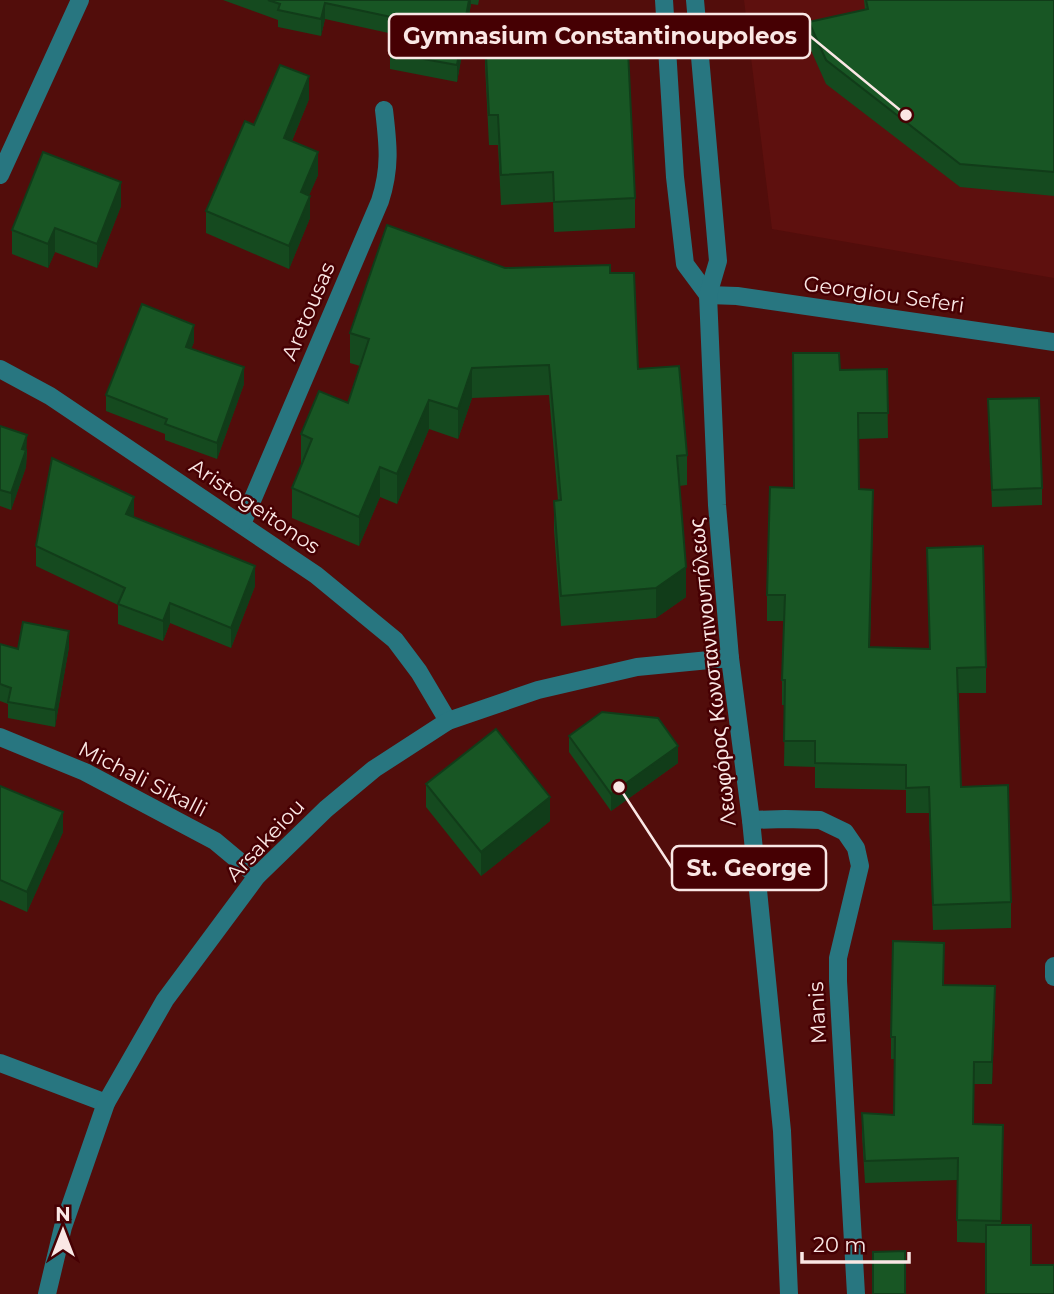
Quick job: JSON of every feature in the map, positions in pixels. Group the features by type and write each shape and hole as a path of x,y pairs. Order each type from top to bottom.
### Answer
{"street":[{"path":"0,175 80,0"},
{"path":"664,0 675,177 685,264 708,295"},
{"name":"Λεωφόρος Κωνσταντινουπόλεως","path":"695,0 718,261 708,295 717,505 730,659 751,820 782,1131 789,1294"},
{"name":"Aretousas","path":"242,524 380,201 387,179 389,157 384,110"},
{"name":"Georgiou Seferi","path":"708,295 737,296 1054,342"},
{"name":"Aristogeitonos","path":"0,369 50,396 316,575 395,640 419,672 448,721"},
{"name":"Arsakeiou","path":"47,1294 63,1227 106,1103 165,1000 257,876 326,809 374,769 448,721 538,690 637,667 730,659"},
{"name":"Michali Sikalli","path":"0,737 85,772 215,841 257,876"},
{"name":"Manis","path":"751,820 820,820 845,832 856,848 860,866 838,958 856,1294"},
{"path":"1054,966 1054,977"},
{"path":"0,1063 106,1103"}],"shaded area":[{"path":"744,0 1054,0 1054,278 772,229"}],"building":[{"path":"268,0 469,0 457,65 390,53 396,18 325,3 321,19 278,10 280,4"},
{"path":"866,0 1054,0 1054,172 960,164 826,60 809,22 868,9"},
{"path":"627,29 635,198 554,202 553,172 501,175 498,115 489,115 485,35"},
{"path":"280,65 309,76 284,138 318,152 301,192 310,196 289,246 206,211 245,121 254,125"},
{"path":"43,152 121,182 97,244 55,228 48,244 12,230"},
{"path":"387,225 505,268 610,265 610,273 634,273 638,369 679,366 687,455 677,456 686,567 656,588 561,596 554,501 561,500 549,365 472,368 458,409 429,400 397,474 380,467 359,517 292,488 312,439 301,434 319,391 348,403 369,339 350,333"},
{"path":"142,304 194,325 186,347 244,367 217,443 165,424 167,419 106,395"},
{"path":"793,353 839,353 840,370 887,369 888,413 858,413 859,489 873,490 869,647 930,649 927,548 983,546 986,667 957,668 961,787 1008,785 1011,902 933,905 929,787 906,788 906,765 815,763 815,741 784,741 785,680 782,680 785,595 767,595 770,487 794,488"},
{"path":"1039,398 1042,488 992,490 988,399"},
{"path":"0,426 27,435 22,449 26,450 11,493 0,490"},
{"path":"52,458 134,497 126,514 255,566 231,628 170,603 163,621 118,604 125,588 36,546"},
{"path":"23,622 69,631 55,710 8,702 11,688 0,684 0,644 18,649"},
{"path":"602,712 658,718 678,746 611,794 569,736"},
{"path":"496,729 550,797 481,852 426,784"},
{"path":"0,786 63,812 27,892 0,880"},
{"path":"893,941 944,943 943,985 995,986 992,1062 974,1062 973,1124 1003,1125 1001,1221 957,1220 958,1158 865,1161 862,1113 894,1115 895,1037 891,1037"},
{"path":"986,1225 1031,1225 1031,1265 1054,1265 1054,1294 986,1294"},
{"path":"905,1251 905,1294 873,1294 873,1252"}],"place":[{"name":"Gymnasium Constantinoupoleos","path":"906,115"},
{"name":"St. George","path":"619,787"}]}
